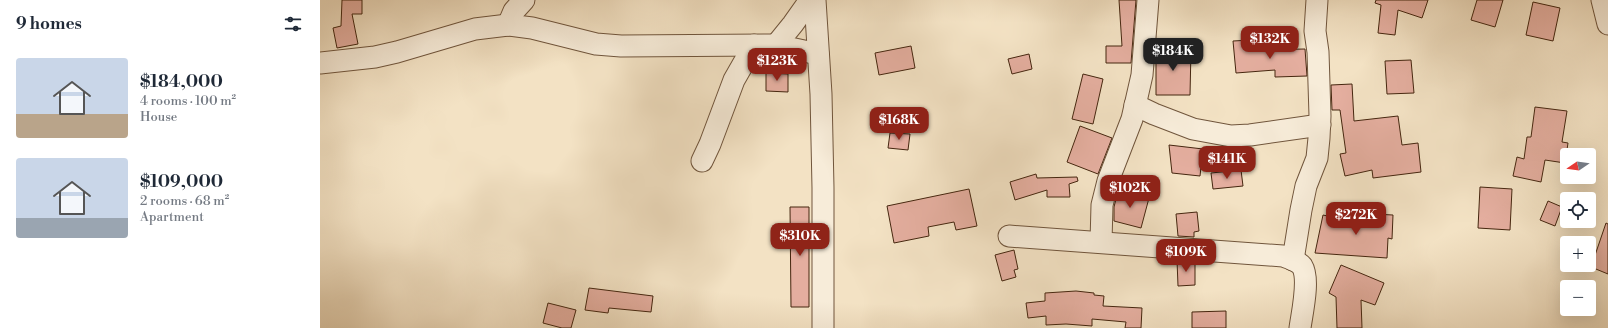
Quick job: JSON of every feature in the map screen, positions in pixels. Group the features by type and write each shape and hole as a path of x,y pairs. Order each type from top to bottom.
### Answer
{"street":[{"path":"508,25 514,11 524,0"},
{"path":"776,45 810,0"},
{"path":"815,0 823,188 823,328"},
{"path":"1101,242 1102,205 1108,181 1132,118 1142,75 1148,0"},
{"path":"1293,260 1306,186 1317,158 1320,125 1318,52 1315,31 1317,0"},
{"path":"1602,0 1608,24"},
{"path":"320,62 374,57 397,52 476,29 508,25 532,28 596,44 621,46 776,45 818,54"},
{"path":"702,161 734,80 754,45"},
{"path":"1135,105 1193,129 1231,136 1250,135 1320,125"},
{"path":"1009,236 1283,256 1302,266 1306,280 1300,328"}],"building":[{"path":"342,0 362,0 362,14 352,14 358,44 337,48 333,28 341,26"},
{"path":"1119,0 1136,0 1131,63 1106,63 1106,46 1122,46"},
{"path":"1376,0 1428,0 1422,18 1398,10 1395,35 1378,33 1381,5 1375,3"},
{"path":"1477,0 1503,0 1495,27 1471,20"},
{"path":"1533,2 1560,8 1553,41 1526,35"},
{"path":"1251,40 1252,50 1305,49 1307,76 1275,77 1275,70 1236,73 1233,41"},
{"path":"911,46 915,68 879,75 875,53"},
{"path":"1156,49 1191,49 1190,95 1156,95"},
{"path":"1029,54 1032,69 1012,74 1008,59"},
{"path":"1411,60 1414,93 1387,94 1385,61"},
{"path":"766,73 788,74 788,92 766,91"},
{"path":"1083,74 1103,79 1093,124 1072,119"},
{"path":"1352,84 1354,121 1398,116 1402,145 1418,143 1421,172 1373,178 1372,170 1345,176 1340,154 1346,153 1340,110 1332,110 1331,85"},
{"path":"1535,107 1567,111 1562,142 1568,143 1567,148 1560,148 1560,162 1545,160 1541,182 1513,176 1517,157 1524,159 1527,137 1531,137"},
{"path":"1080,126 1112,138 1098,174 1067,162"},
{"path":"890,133 910,134 908,150 888,148"},
{"path":"1169,145 1203,149 1200,176 1172,173"},
{"path":"1241,170 1243,186 1213,189 1211,173"},
{"path":"1036,174 1037,178 1077,177 1078,181 1069,184 1070,197 1047,197 1047,190 1015,200 1010,182"},
{"path":"1480,187 1512,189 1510,230 1478,228"},
{"path":"969,189 977,226 956,230 954,222 928,227 929,236 894,243 887,206"},
{"path":"1118,191 1149,198 1141,228 1114,221 1114,207"},
{"path":"1548,201 1560,206 1560,212 1555,226 1540,220"},
{"path":"790,207 809,207 809,307 791,307"},
{"path":"1197,212 1199,231 1194,232 1194,237 1178,236 1176,214"},
{"path":"1354,213 1393,215 1392,239 1388,238 1387,258 1315,253 1323,215 1354,222"},
{"path":"1606,223 1608,224 1608,274 1596,269 1596,252"},
{"path":"1014,250 1018,269 1014,270 1016,277 1002,281 995,255"},
{"path":"1177,260 1195,262 1195,285 1178,286"},
{"path":"1341,265 1384,283 1375,305 1361,300 1362,328 1337,328 1336,297 1329,293"},
{"path":"589,288 653,296 651,312 609,308 608,313 585,310"},
{"path":"1076,291 1104,296 1103,306 1142,308 1141,328 1125,328 1126,322 1092,319 1092,326 1066,324 1046,325 1046,316 1028,318 1026,303 1045,301 1045,293"},
{"path":"548,303 576,310 571,328 562,328 543,323"},
{"path":"1226,311 1226,328 1192,328 1192,312"}]}
